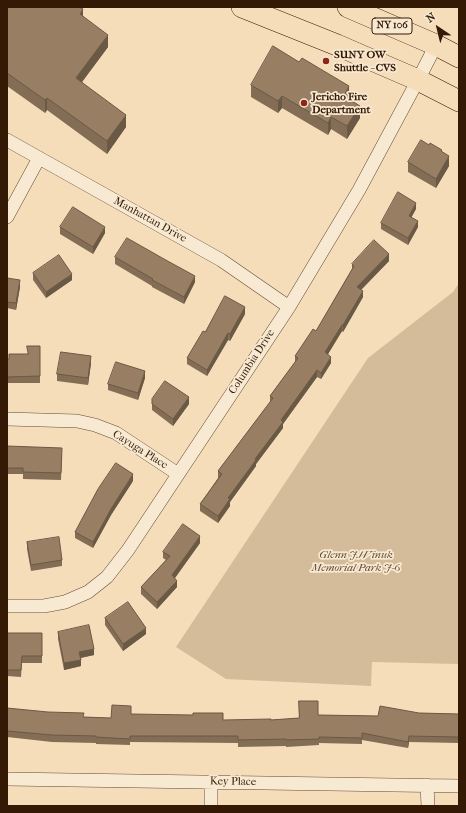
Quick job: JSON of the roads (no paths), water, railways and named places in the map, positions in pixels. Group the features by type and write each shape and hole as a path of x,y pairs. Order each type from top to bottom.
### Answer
{"main road":[{"path":"242,7 337,45 418,80 459,101"},
{"name":"NY 106","path":"348,7 436,45 459,57"}],"street":[{"name":"Columbia Drive","path":"7,606 44,606 65,602 88,592 107,577 128,550 289,307 359,190 436,45"},
{"name":"Manhattan Drive","path":"7,140 221,260 289,307"},
{"path":"7,217 39,158"},
{"name":"Cayuga Place","path":"7,420 78,421 95,424 116,433 178,474"},
{"name":"Key Place","path":"7,779 459,786"},
{"path":"211,782 211,806"},
{"path":"428,785 428,806"}],"place":[{"name":"SUNY OW Shuttle - CVS","path":"326,61"},
{"name":"Jericho Fire Department","path":"304,103"}],"park label":[{"name":"Glenn J.Winuk Memorial Park J-6","path":"356,561"}]}
